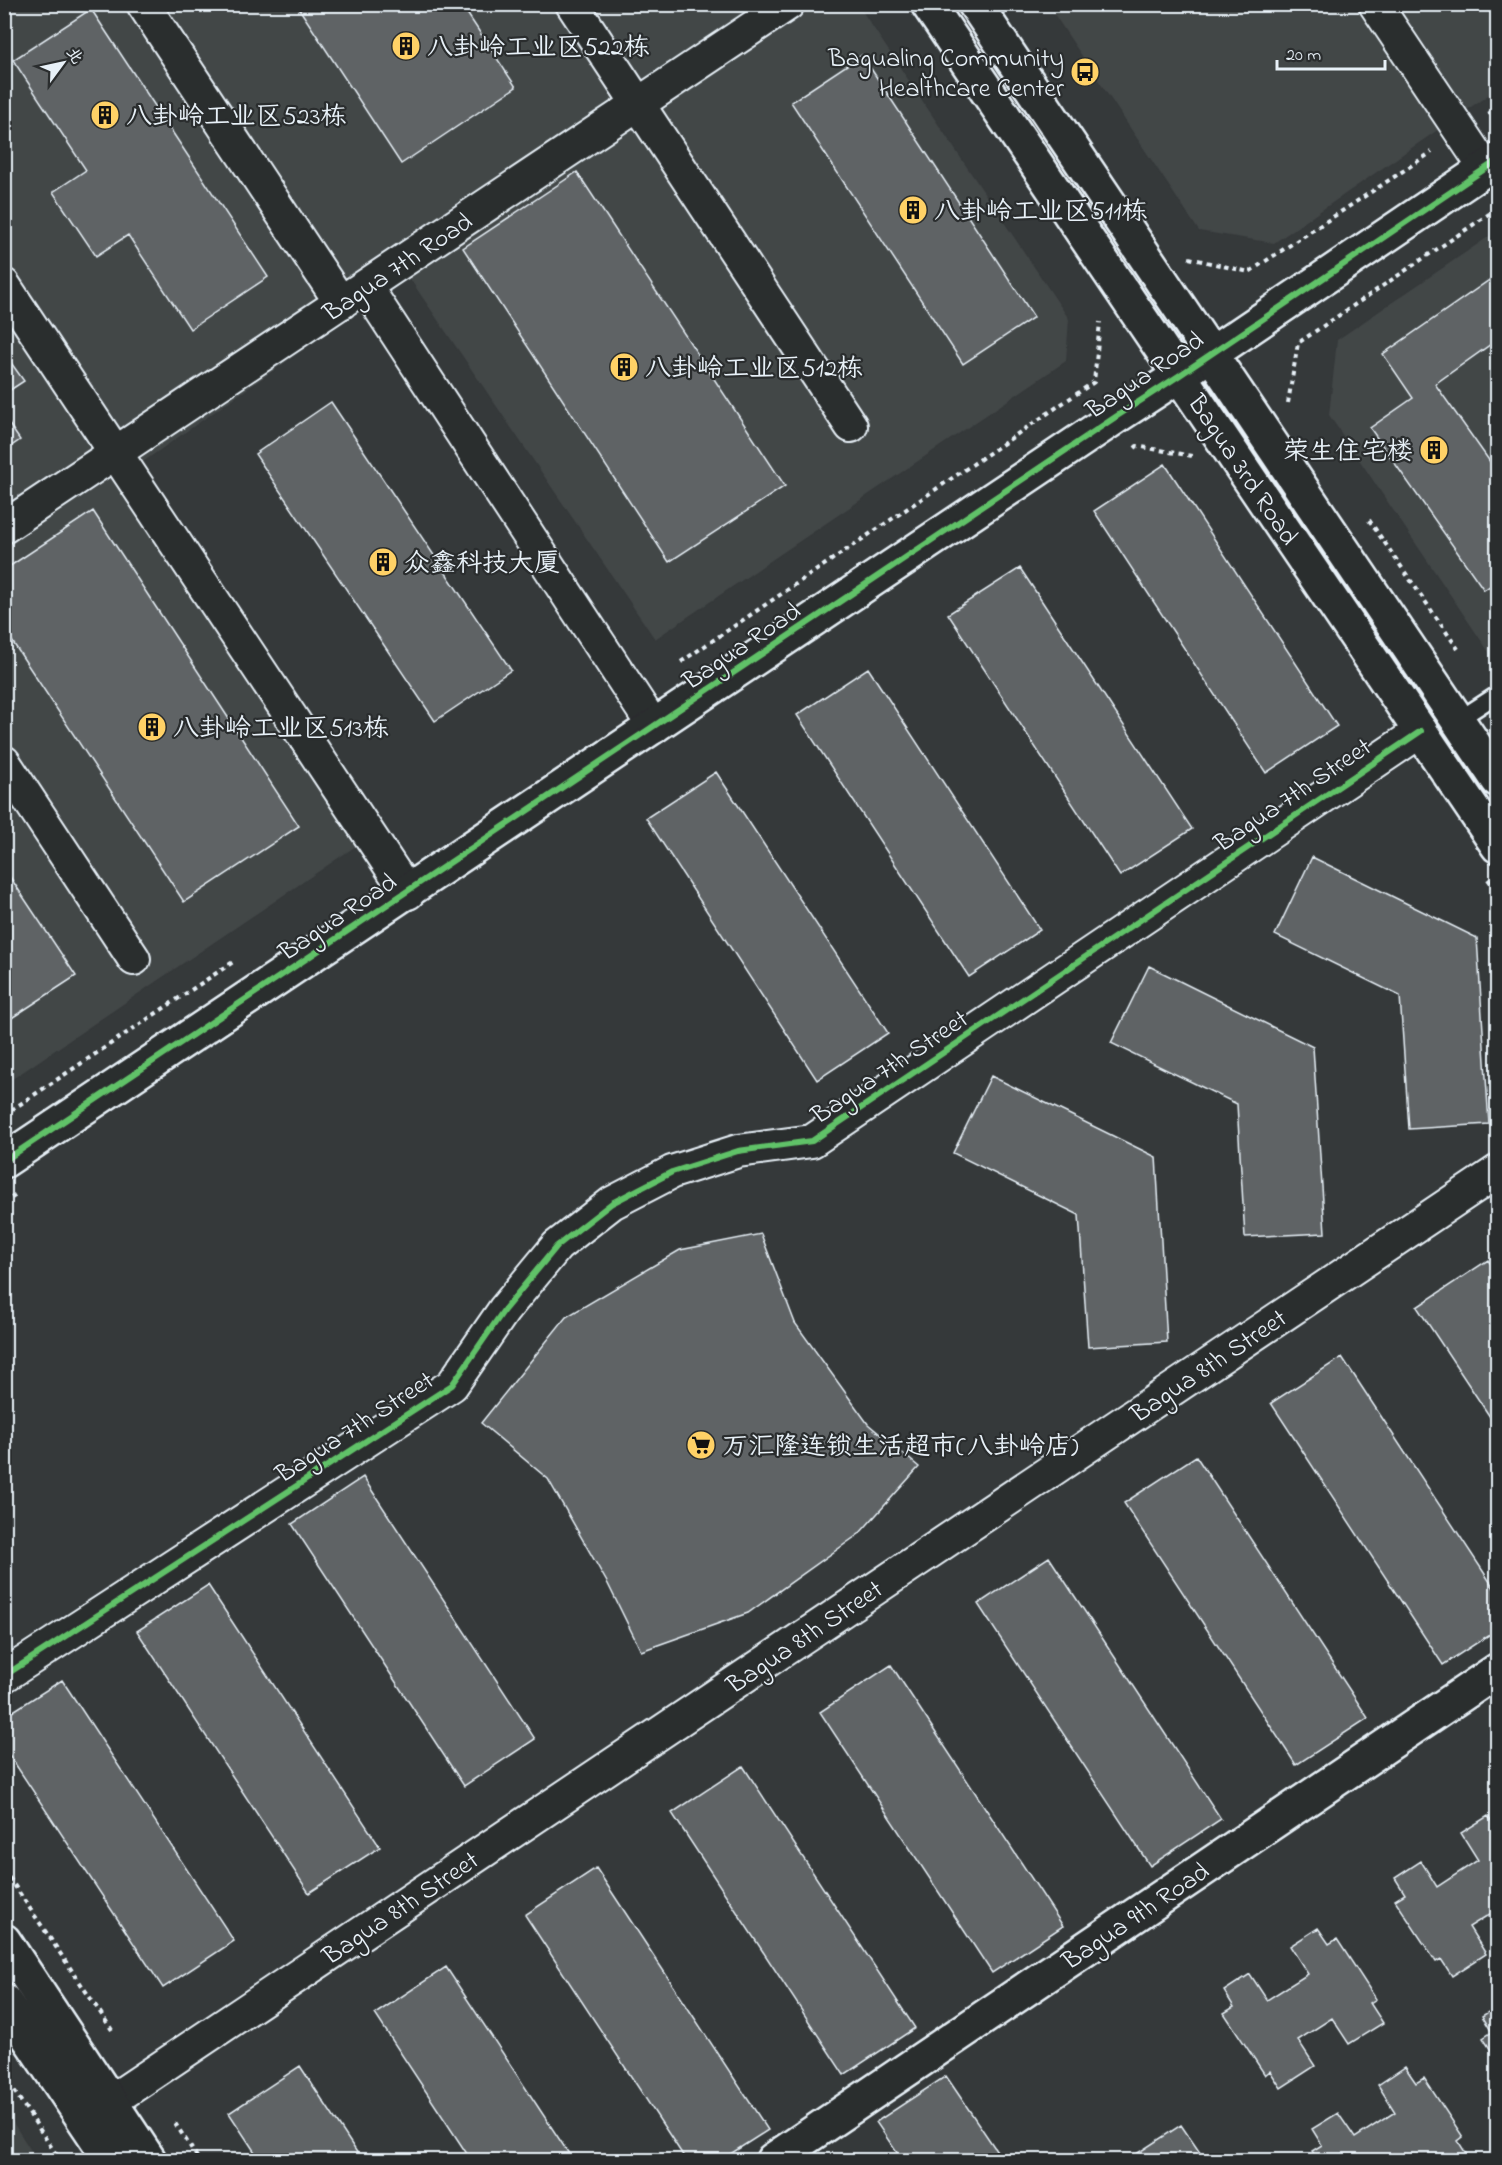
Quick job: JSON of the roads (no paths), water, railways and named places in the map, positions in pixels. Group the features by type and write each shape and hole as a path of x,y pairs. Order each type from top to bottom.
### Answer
{"street":[{"path":"143,4 354,295 654,727"},
{"path":"572,4 851,426"},
{"name":"Bagua 7th Road","path":"4,527 788,4"},
{"name":"Bagua 3rd Road","path":"928,4 1497,846"},
{"name":"Bagua 3rd Road","path":"975,4 1497,780"},
{"path":"1375,4 1461,132 1491,164"},
{"name":"Bagua Road","path":"4,1161 1180,375 1491,164"},
{"path":"4,285 408,892"},
{"name":"Bagua 7th Street","path":"4,1676 452,1385 504,1310 556,1245 612,1203 672,1172 738,1150 812,1141 1421,731"},
{"path":"4,762 134,959"},
{"name":"Bagua 8th Street","path":"111,2101 1497,1171"},
{"name":"Bagua 9th Road","path":"773,2160 1497,1670"},
{"path":"4,1941 149,2160"},
{"path":"4,2001 111,2160"}],"lane":[{"path":"1458,720 1497,694"}],"place":[{"name":"八卦岭工业区522栋","path":"406,46"},
{"name":"Bagualing Community Healthcare Center","path":"1085,72"},
{"name":"八卦岭工业区523栋","path":"105,115"},
{"name":"八卦岭工业区511栋","path":"913,210"},
{"name":"八卦岭工业区512栋","path":"624,367"},
{"name":"荣生住宅楼","path":"1434,450"},
{"name":"众鑫科技大厦","path":"383,562"},
{"name":"八卦岭工业区513栋","path":"152,727"},
{"name":"万汇隆连锁生活超市(八卦岭店)","path":"701,1445"}]}
